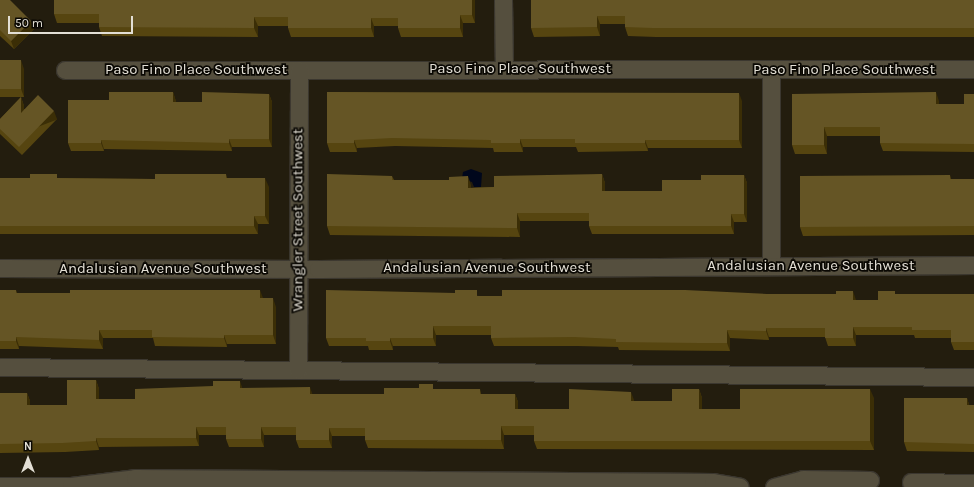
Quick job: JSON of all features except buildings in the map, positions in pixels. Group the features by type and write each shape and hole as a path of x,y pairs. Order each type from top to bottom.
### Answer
{"street":[{"path":"503,0 504,68"},
{"name":"Paso Fino Place Southwest","path":"65,70 504,68 771,70 974,69"},
{"name":"Wrangler Street Southwest","path":"298,370 299,70"},
{"path":"771,70 772,266"},
{"name":"Andalusian Avenue Southwest","path":"0,268 298,269 974,265"},
{"path":"0,368 974,376"},
{"path":"0,486 71,487 135,478 318,483 538,484 713,482 740,487"},
{"path":"774,487 802,479 870,480"},
{"path":"911,482 974,483"}],"water":[{"path":"471,169 482,173 481,187 474,187 472,182 462,179 463,172"}]}
